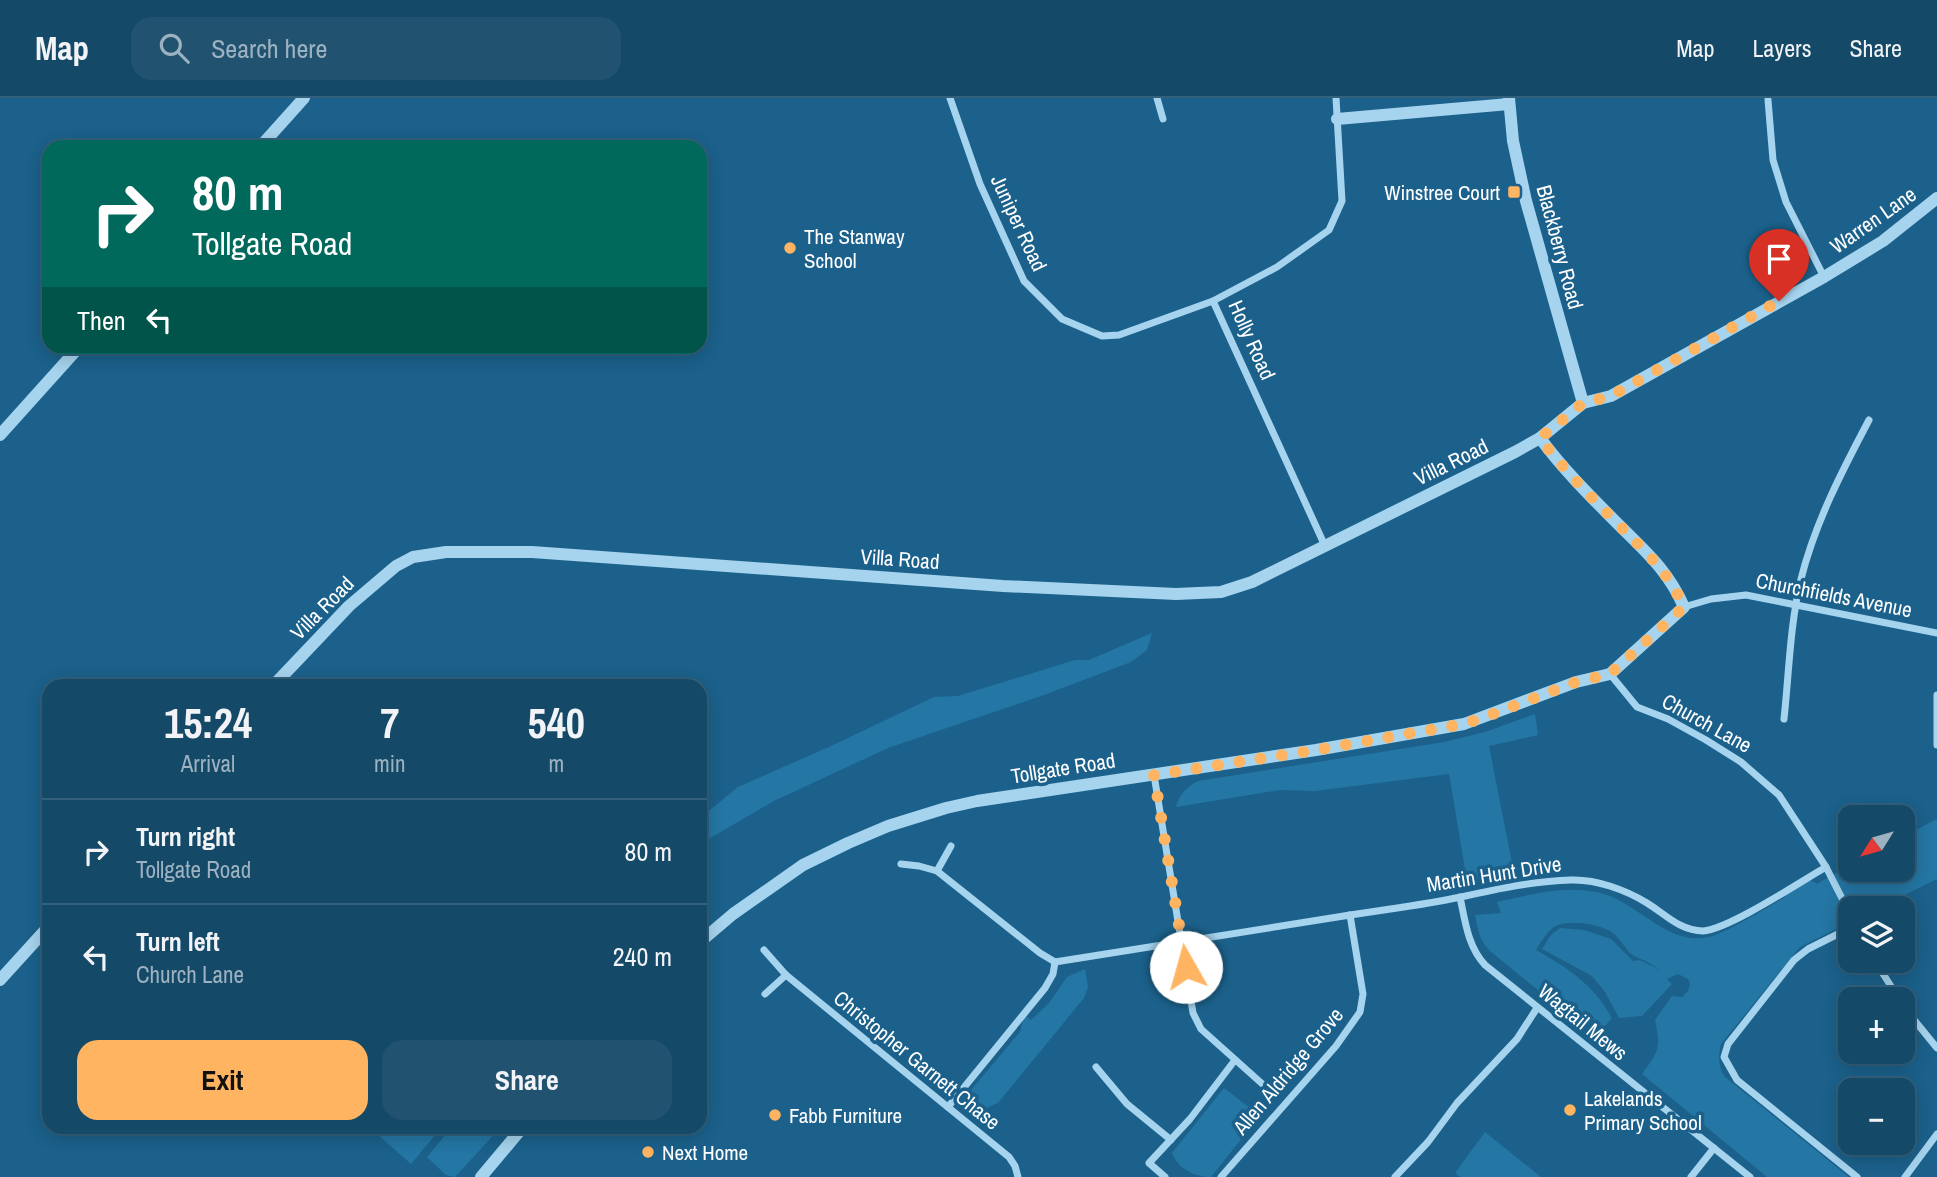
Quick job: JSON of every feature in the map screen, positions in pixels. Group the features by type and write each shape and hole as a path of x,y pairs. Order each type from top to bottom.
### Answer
{"street":[{"path":"266,140 304,98"},
{"name":"Juniper Road","path":"950,98 980,184 1024,281 1062,319 1102,336 1119,335 1213,301"},
{"path":"1157,98 1163,119"},
{"name":"Holly Road","path":"1325,546 1213,301 1277,267 1329,230 1342,201 1336,98"},
{"path":"1768,100 1773,160 1786,202 1824,277"},
{"path":"1337,119 1509,101"},
{"name":"Blackberry Road","path":"1509,101 1513,141 1526,201 1583,403"},
{"name":"Warren Lane","path":"1540,438 1583,403 1611,396 1824,277 1883,241 1937,198"},
{"path":"0,435 73,354"},
{"path":"1784,719 1796,604 1802,577 1821,519 1869,420"},
{"path":"1540,438 1556,459 1674,583 1684,607"},
{"name":"Villa Road","path":"280,679 349,606 396,566 413,557 446,552 532,552 1003,586 1192,594 1222,592 1252,582 1540,438"},
{"name":"Churchfields Avenue","path":"1684,607 1711,599 1746,595 1937,633"},
{"name":"Tollgate Road","path":"707,936 733,914 803,865 888,827 977,801 1316,750 1464,724 1576,682 1610,674 1684,607"},
{"name":"Church Lane","path":"1610,674 1637,707 1668,719 1706,740 1741,762 1779,795 1826,867 1841,896"},
{"path":"1937,695 1937,746"},
{"path":"1154,775 1193,1013 1201,1029 1268,1088"},
{"path":"937,871 951,846"},
{"path":"901,864 937,871 1055,962 1054,974 1045,988 948,1107"},
{"name":"Martin Hunt Drive","path":"1055,962 1491,890 1574,880 1615,888 1634,895 1673,922 1688,929 1702,931 1716,929 1826,867"},
{"name":"Wagtail Mews","path":"1460,897 1469,939 1479,959 1751,1177"},
{"name":"Allen Aldridge Grove","path":"1221,1177 1336,1046 1360,1012 1363,994 1350,915"},
{"path":"0,980 42,934"},
{"path":"1838,934 1808,949 1794,960 1728,1044 1724,1057 1737,1080 1857,1177"},
{"name":"Christopher Garnett Chase","path":"764,950 786,975 1009,1157 1018,1177"},
{"path":"765,994 786,975"},
{"path":"1395,1177 1428,1142 1457,1103 1517,1039 1537,1007"},
{"path":"1915,1020 1937,1048"},
{"path":"1165,1177 1149,1163 1191,1119 1235,1060"},
{"path":"1096,1067 1127,1104 1171,1140"},
{"path":"481,1177 517,1134"},
{"path":"1905,1177 1937,1134"},
{"path":"1691,1177 1714,1148"}],"shaded area":[{"path":"1152,633 1147,650 1131,662 888,748 774,801 707,840 707,812 738,787 934,697 958,696 1075,660 1089,660"},
{"path":"1535,714 1538,735 1489,746 1514,873 1467,881 1449,774 1315,791 1280,790 1176,807 1184,792 1198,781 1444,742 1485,732"},
{"path":"1937,819 1937,879 1902,896 1838,896 1838,928 1800,947 1721,1044 1719,1052 1719,1061 1725,1077 1849,1177 1767,1177 1642,1074 1657,1049 1655,1020 1672,996 1682,997 1688,991 1688,979 1678,974 1667,979 1672,984 1642,1016 1619,1018 1605,992 1592,976 1542,949 1551,935 1560,928 1584,930 1611,939 1633,961 1640,960 1660,970 1633,955 1608,930 1579,923 1554,927 1536,950 1579,978 1605,1006 1612,1018 1595,1037 1490,951 1483,943 1478,930 1475,915 1501,913 1497,902 1552,891 1580,890 1619,900 1668,931 1681,936 1708,937 1735,926 1784,898 1789,889 1807,878 1817,884 1838,872 1838,882 1915,882 1915,830"},
{"path":"1085,969 1088,987 1084,998 998,1103 984,1109 975,1120 963,1109 965,1097 1020,1032 1026,1016 1031,1020 1049,1003 1067,977"},
{"path":"1224,1088 1255,1112 1258,1118 1211,1177 1199,1176 1178,1164 1172,1153"},
{"path":"1485,1132 1541,1177 1460,1177 1455,1173"},
{"path":"377,1134 436,1134 411,1164"},
{"path":"446,1134 495,1134 455,1177 446,1175 427,1157"}],"place":[{"name":"Winstree Court","path":"1514,192"},
{"name":"The Stanway School","path":"790,248"},
{"name":"Lakelands Primary School","path":"1570,1110"},
{"name":"Fabb Furniture","path":"775,1115"},
{"name":"Next Home","path":"648,1152"}],"route":[{"path":"1186,967 1154,775 1464,724 1576,682 1610,674 1684,607 1674,583 1556,459 1540,438 1583,403 1611,396 1779,301"}]}
